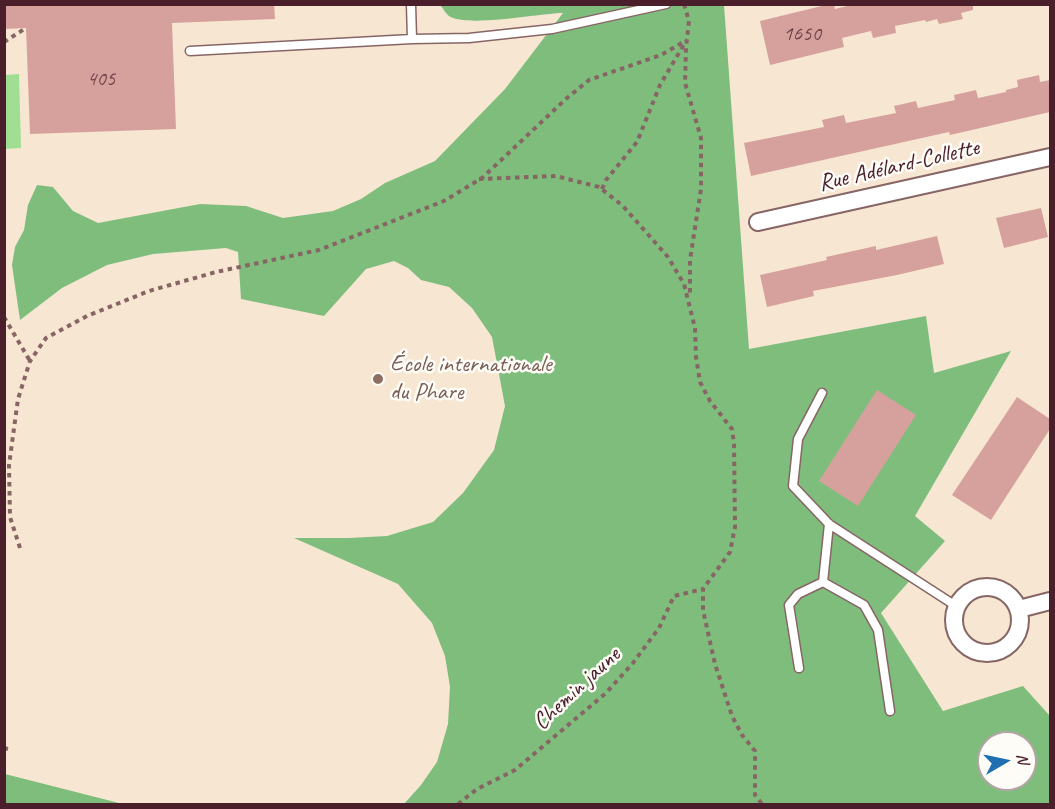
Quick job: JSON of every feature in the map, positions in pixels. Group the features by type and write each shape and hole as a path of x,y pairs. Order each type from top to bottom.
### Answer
{"street":[{"name":"Rue Adélard-Collette","path":"758,222 1050,157"},
{"path":"980,586 997,587 1010,595 1019,609 1020,625 1014,640 1001,650 986,653 970,649 958,637 954,622 956,606 966,593 980,586"},
{"path":"1019,609 1050,601"}],"lane":[{"path":"411,4 412,39"},
{"path":"190,51 469,38 552,29 666,4"},
{"path":"822,393 798,439 793,486 829,524 956,606"},
{"path":"823,582 829,524"},
{"path":"799,668 789,605 798,594 823,582"},
{"path":"823,582 864,605 878,630 890,711"}],"path":[{"path":"684,4 689,21 685,83 701,138 701,189 690,260 690,301"},
{"path":"4,42 26,28"},
{"path":"20,548 7,517 11,454 18,399 30,361 46,338 87,316 149,291 205,275 319,249 444,201 479,179 589,80 661,55 687,40"},
{"path":"602,189 606,180 637,142 660,85 687,40"},
{"path":"479,179 556,176 602,189 623,206 668,257 684,284 695,328 700,382 710,401 732,429 734,444 736,500 734,536 730,552 703,589 704,610 714,664 732,716 742,735 755,751 755,795 762,804"},
{"path":"4,317 30,361"},
{"name":"Chemin jaune","path":"458,804 477,789 515,770 606,693 633,663 659,628 674,596 703,589"}],"green space":[{"path":"440,5 724,5 749,349 926,316 934,373 1011,351 915,516 945,541 881,613 943,711 1023,686 1050,716 1050,804 404,804 437,762 448,724 450,687 445,656 432,623 398,584 294,538 387,536 433,522 463,493 494,450 505,406 492,337 472,308 449,287 421,280 408,268 394,261 366,269 324,316 241,299 238,252 226,248 153,254 107,265 62,288 20,320 12,265 15,247 24,230 28,205 37,185 53,187 73,211 98,223 200,204 246,206 283,218 333,211 361,199 385,183 435,161 505,89 563,13 471,21 449,16"},
{"path":"19,74 21,148 5,149 5,75"},
{"path":"5,774 123,804 5,804"}],"building":[{"path":"4,4 274,4 275,19 172,23 176,129 30,134 26,28 4,29"},
{"path":"834,4 835,9 855,4 973,4 973,10 961,13 963,19 939,24 937,19 926,22 925,20 895,26 896,33 873,38 871,31 842,38 844,47 770,65 760,21"},
{"path":"1039,75 1040,82 1050,80 1050,112 751,176 744,143 824,127 822,120 844,115 846,123 896,113 894,106 916,101 918,108 955,100 954,95 976,90 978,98 1006,92 1006,90 1018,87 1017,80"},
{"path":"1041,208 1048,237 1004,248 996,218"},
{"path":"937,236 944,264 813,291 814,296 767,307 760,275 827,260 826,257 876,246 876,250"},
{"path":"877,390 916,415 858,506 819,481"},
{"path":"1017,397 1050,419 1050,429 991,520 952,495"}],"place":[{"name":"École internationale du Phare","path":"378,379"}]}
